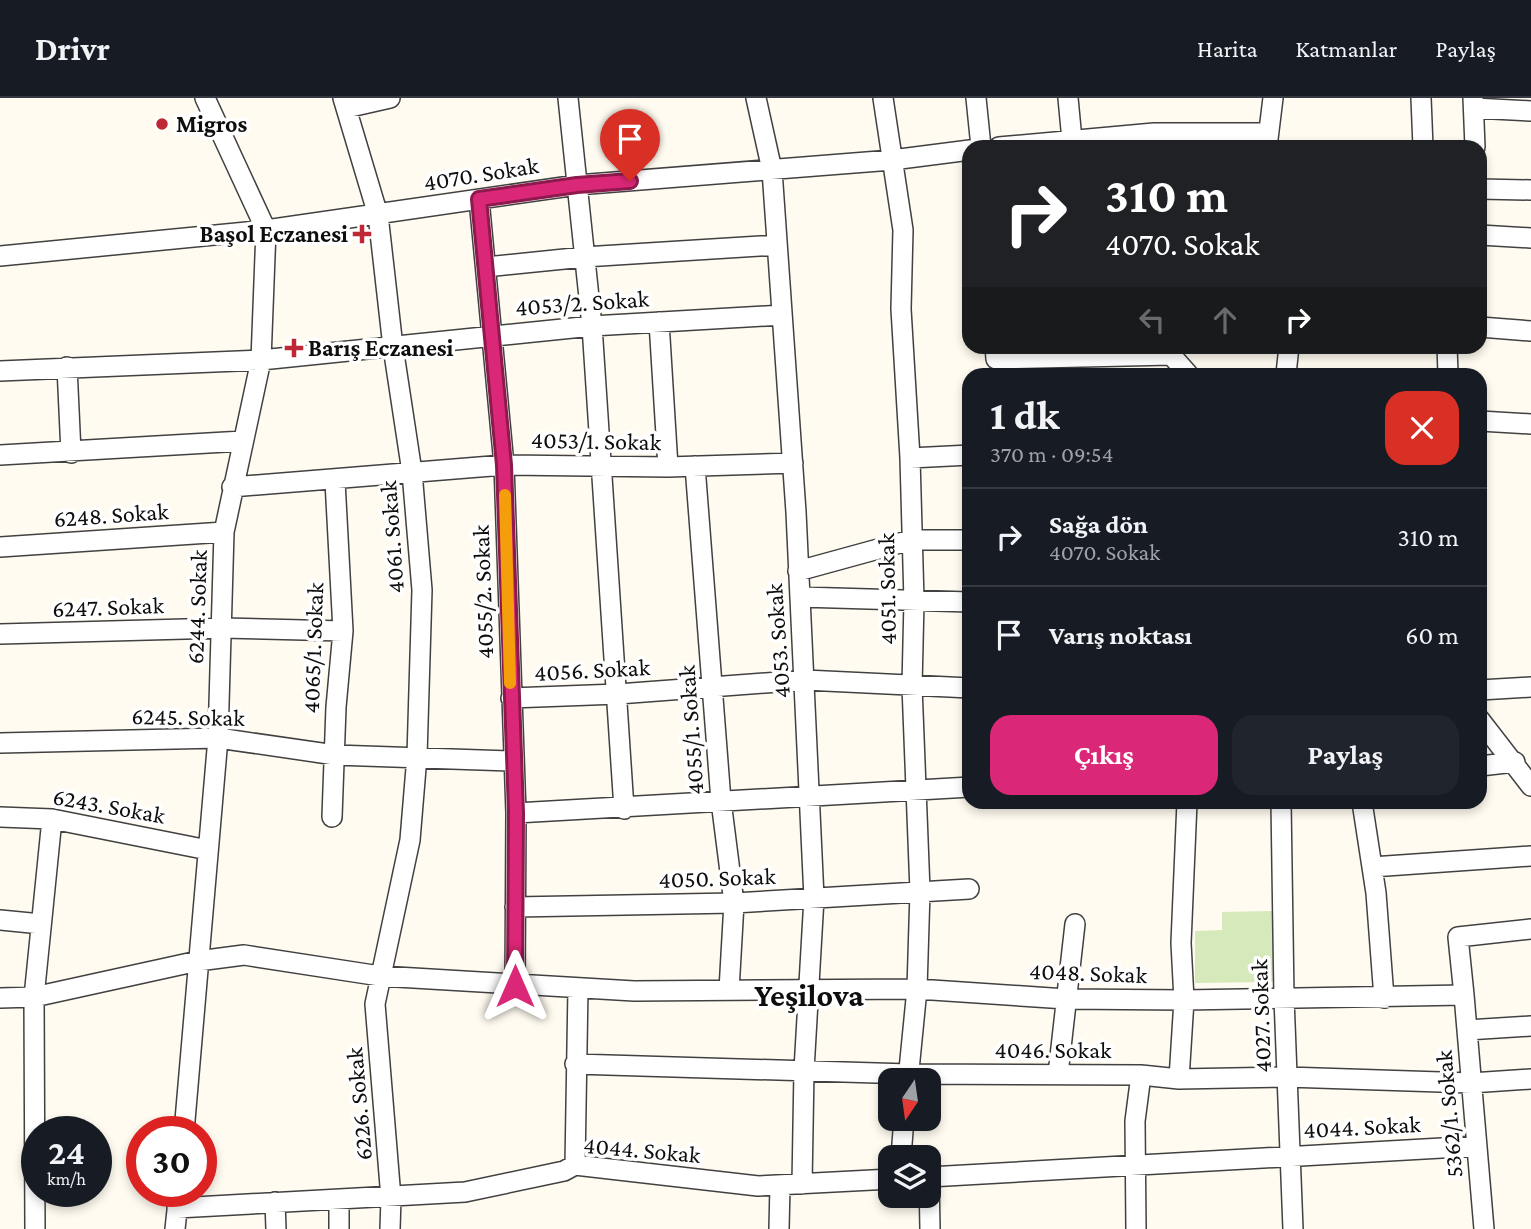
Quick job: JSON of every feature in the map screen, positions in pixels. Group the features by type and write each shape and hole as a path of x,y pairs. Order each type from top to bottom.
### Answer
{"street":[{"name":"6244. Sokak","path":"185,1116 218,738 224,533 261,360 266,230 205,98"},
{"path":"344,103 390,98"},
{"path":"568,98 592,326 599,464 618,694 624,809"},
{"name":"4053. Sokak","path":"756,98 772,170 793,463 810,795 814,898 804,1070 802,1184"},
{"name":"4051. Sokak","path":"883,98 903,230 901,309 910,458 914,601 914,789 920,891 917,989 909,1068"},
{"path":"976,98 980,140"},
{"path":"1068,98 1072,140 1154,133 1267,140 1273,98"},
{"path":"1421,98 1423,140"},
{"name":"4061. Sokak","path":"344,103 378,215 393,347 412,472 422,590 417,756 410,840 380,976"},
{"path":"1475,140 1474,103 1531,111"},
{"name":"4070. Sokak","path":"0,256 266,230 577,185 892,160 962,151"},
{"path":"1487,189 1531,190"},
{"name":"4055/2. Sokak","path":"479,199 494,335 504,465 516,813 515,986"},
{"path":"1487,235 1531,238"},
{"path":"486,267 584,257 777,245"},
{"name":"4053/2. Sokak","path":"0,371 261,360 592,326 782,315"},
{"path":"659,322 668,467"},
{"path":"1487,328 1531,331"},
{"path":"996,354 996,359 1103,354"},
{"path":"1170,354 1183,368"},
{"path":"67,367 71,453"},
{"path":"1487,422 1531,424"},
{"path":"0,455 243,442"},
{"path":"910,458 962,455"},
{"name":"4053/1. Sokak","path":"232,487 335,481 504,465 599,464 668,467 793,463"},
{"name":"4055/1. Sokak","path":"695,466 721,802 734,903 729,990"},
{"name":"4065/1. Sokak","path":"332,817 343,631 335,481"},
{"name":"6248. Sokak","path":"0,547 224,533"},
{"path":"798,571 911,540 962,540"},
{"path":"801,597 962,602"},
{"name":"6247. Sokak","path":"0,634 222,628 343,631"},
{"name":"4056. Sokak","path":"510,698 618,694 805,680 962,688"},
{"path":"1487,690 1531,687"},
{"path":"1487,728 1531,786"},
{"name":"6245. Sokak","path":"0,743 218,738 335,755 513,761"},
{"path":"1487,765 1515,762"},
{"path":"516,813 624,809 962,787"},
{"path":"1179,1079 1184,1000 1181,943 1188,809"},
{"name":"4027. Sokak","path":"1281,809 1284,998 1293,1229"},
{"path":"1363,809 1372,867 1384,998"},
{"name":"6243. Sokak","path":"0,817 52,819 208,850"},
{"path":"35,1229 34,997 52,819"},
{"path":"1372,867 1531,856"},
{"name":"4050. Sokak","path":"515,907 734,903 969,889"},
{"path":"0,920 41,924"},
{"path":"1058,1074 1075,924"},
{"path":"1464,995 1458,937 1531,929"},
{"name":"4048. Sokak","path":"0,998 34,997 198,961 244,955 380,976 515,986 729,990 917,989 1066,999 1384,998 1464,995"},
{"name":"6226. Sokak","path":"380,976 376,1004 391,1198 390,1229"},
{"path":"575,1166 578,988"},
{"name":"5362/1. Sokak","path":"1464,995 1484,1229"},
{"path":"1467,1030 1531,1026"},
{"name":"4046. Sokak","path":"575,1064 804,1070 878,1075"},
{"path":"1136,1229 1135,1121 1140,1075"},
{"name":"4046. Sokak","path":"942,1076 1140,1075 1179,1079 1287,1077 1471,1083 1531,1079"},
{"name":"4044. Sokak","path":"1136,1166 1476,1146"},
{"name":"4044. Sokak","path":"217,1201 339,1201 465,1192 564,1171 575,1166 758,1186 878,1180"},
{"path":"941,1176 1136,1166"},
{"path":"779,1229 780,1185"},
{"path":"339,1201 339,1229"},
{"path":"275,1202 276,1229"},
{"path":"175,1229 177,1207"},
{"path":"930,1208 930,1229"}],"green space":[{"path":"1277,911 1278,982 1195,983 1195,931 1222,930 1222,912"}],"slow traffic":[{"path":"505,495 510,683"}],"place":[{"name":"Migros","path":"162,124"},
{"name":"Başol Eczanesi","path":"362,234"},
{"name":"Barış Eczanesi","path":"294,348"}],"district":[{"name":"Yeşilova","path":"809,995"}],"route":[{"path":"515,986 516,813 504,465 494,335 479,199 577,185 630,181"}]}
